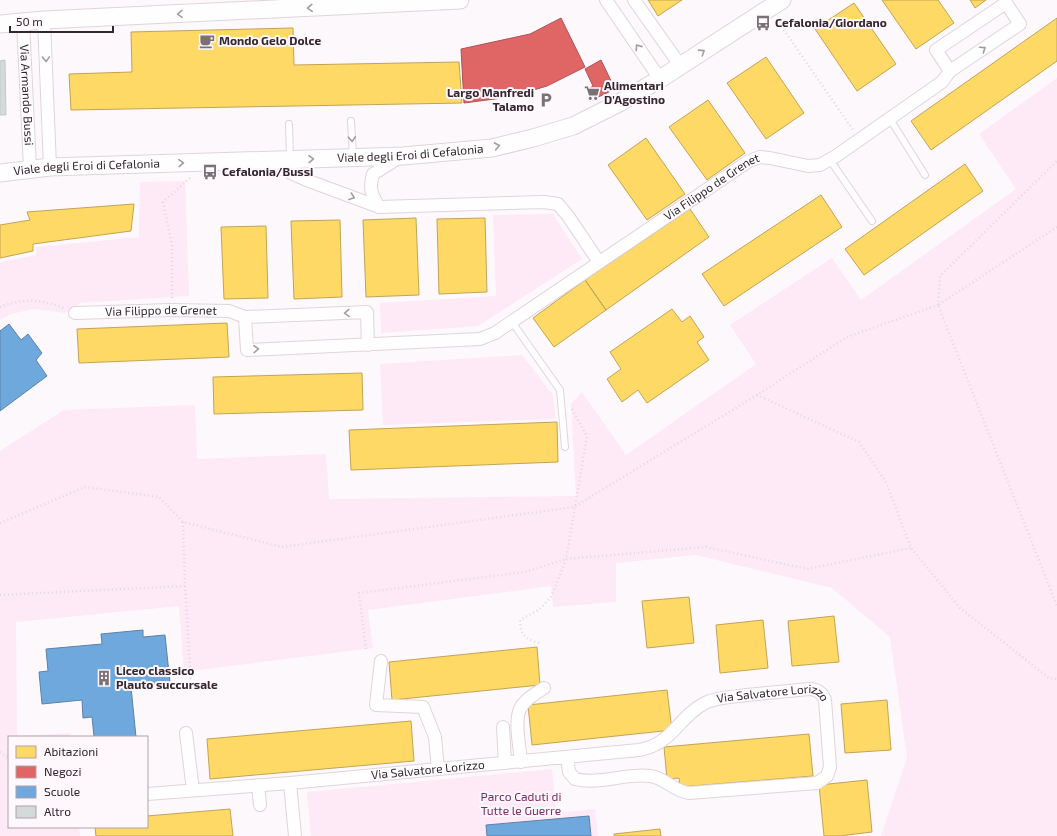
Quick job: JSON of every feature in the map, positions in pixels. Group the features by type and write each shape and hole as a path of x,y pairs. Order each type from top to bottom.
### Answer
{"main road":[{"path":"0,24 44,20 460,0"},
{"name":"Viale degli Eroi di Cefalonia","path":"0,173 50,166 403,156 492,148 573,126 619,103 660,79 776,4"}],"street":[{"path":"606,0 660,79"},
{"path":"634,0 680,65"},
{"name":"Via Filippo de Grenet","path":"245,317 247,350 480,339 495,333 512,322 749,161 760,157 808,166 820,165 830,160 942,82 950,71 1020,24 1006,3 936,50 950,71"},
{"name":"Via Armando Bussi","path":"44,20 50,166"},
{"name":"Via Armando Bussi","path":"23,22 30,168"},
{"path":"379,207 373,198 370,185 373,174 403,156"},
{"path":"264,160 309,181 379,207 544,202 558,204 568,216 599,262"},
{"name":"Via Filippo de Grenet","path":"75,313 171,310 229,311 245,317 366,312 368,345"},
{"path":"381,661 376,705 423,707 435,738 438,769"},
{"path":"521,762 518,725 519,712 528,700 544,688"},
{"name":"Via Salvatore Lorizzo","path":"148,794 290,783 639,750 656,746 668,737 694,712 706,703 715,700 808,689 817,690 824,697 830,768 827,776 817,783 689,793 679,791 665,782 651,776 588,781 576,779 570,775 567,757"},
{"path":"503,727 505,763"},
{"path":"186,733 193,790"},
{"path":"290,783 295,836"},
{"path":"258,785 260,805"}],"lane":[{"path":"890,119 925,175"},
{"path":"351,121 353,157"},
{"path":"289,124 290,159"},
{"path":"830,160 872,221"},
{"path":"512,322 560,390 565,447"}],"path":[{"path":"776,4 860,140"},
{"path":"1057,161 940,276 938,304 1057,606"},
{"path":"171,310 172,245 163,202 208,162"},
{"path":"0,523 85,487 159,497 183,522 282,547 574,507 757,395 847,337 938,304 1057,227"},
{"path":"0,307 10,303 42,300 75,313"},
{"path":"539,643 527,639 520,631 520,620 540,609 551,597 566,559 587,436 560,390"},
{"path":"757,395 859,442 886,482 910,548 960,608 1049,678 1057,679"},
{"path":"183,522 191,684"},
{"path":"366,649 359,593 525,572 566,559 706,547 807,569 910,548"},
{"path":"0,595 185,586"}],"green space":[{"path":"1057,78 1057,836 881,836 907,758 890,637 832,588 696,555 616,563 616,602 553,607 551,586 368,610 373,648 184,672 179,606 16,622 17,736 8,736 8,828 79,828 80,836 0,836 0,451 64,410 195,405 197,459 326,454 329,499 576,496 571,404 582,392 626,455 756,364 730,325 832,258 861,300 1016,189 979,134"},
{"path":"185,181 189,296 81,303 65,313 33,309 11,314 0,320 0,262 36,255 37,247 139,237 140,182"},
{"path":"553,214 582,259 478,326 381,333 380,303 496,296 493,215"},
{"path":"522,355 553,395 556,419 383,425 380,364"},
{"path":"70,733 70,736 17,736"},
{"name":"Parco Caduti di Tutte le Guerre","path":"552,769 556,813 595,809 598,836 311,836 307,792"}],"building: Abitazioni":[{"path":"648,0 682,0 658,16"},
{"path":"882,0 938,0 954,23 916,49"},
{"path":"970,0 986,0 975,8"},
{"path":"854,3 896,64 857,91 815,29"},
{"path":"1057,18 1057,61 931,150 911,121"},
{"path":"293,28 294,65 459,62 462,103 71,110 69,74 132,72 131,32"},
{"path":"766,57 804,113 766,139 727,83"},
{"path":"708,100 745,153 707,180 669,127"},
{"path":"646,138 685,194 647,220 608,165"},
{"path":"965,164 983,191 864,275 845,249"},
{"path":"821,195 842,227 724,306 702,274"},
{"path":"134,204 131,231 33,244 33,251 0,258 0,225 30,220 27,212"},
{"path":"690,209 709,237 606,310 585,280"},
{"path":"416,218 419,295 366,297 363,220"},
{"path":"485,218 487,292 439,294 437,219"},
{"path":"340,220 342,297 294,299 291,221"},
{"path":"266,226 268,298 224,299 221,227"},
{"path":"585,280 606,310 554,347 533,318"},
{"path":"672,309 682,322 690,316 704,337 697,342 709,360 647,403 638,390 622,402 607,379 621,369 610,352"},
{"path":"227,323 229,357 79,363 77,329"},
{"path":"362,373 363,410 214,414 213,377"},
{"path":"557,422 558,462 351,470 349,430"},
{"path":"689,597 694,643 647,648 642,601"},
{"path":"834,616 839,662 792,666 788,621"},
{"path":"763,620 768,668 720,673 716,625"},
{"path":"537,647 540,685 392,700 389,662"},
{"path":"667,690 672,730 532,745 528,705"},
{"path":"887,700 891,750 845,753 841,704"},
{"path":"411,721 414,761 210,779 207,739"},
{"path":"809,734 813,776 680,787 679,778 667,779 664,747"},
{"path":"867,780 872,832 839,836 824,836 819,785"},
{"path":"230,809 233,836 96,836 95,828 148,828 148,816"},
{"path":"660,829 661,836 614,836 614,834"}],"building: Negozi":[{"path":"561,18 585,67 547,86 510,97 464,103 461,49 530,34"},
{"path":"601,60 615,89 592,100 587,90 593,86 585,69"}],"building: Scuole":[{"path":"9,324 21,340 28,334 42,353 36,360 47,376 0,411 0,331"},
{"name":"Liceo classico Plauto succursale","path":"143,630 143,637 165,635 170,683 131,687 136,736 94,736 92,717 83,718 82,700 42,704 39,672 48,671 46,649 102,644 101,634"},
{"path":"589,816 591,836 487,836 486,825"}],"building: Altro":[{"path":"5,60 6,115 0,115 0,61"}],"place":[{"name":"Cefalonia/Giordano","path":"763,23"},
{"name":"Mondo Gelo Dolce","path":"207,41"},
{"name":"Alimentari D'Agostino","path":"592,93"},
{"name":"Largo Manfredi Talamo","path":"546,100"},
{"name":"Cefalonia/Bussi","path":"210,172"},
{"name":"Liceo classico Plauto succursale","path":"104,678"}]}
